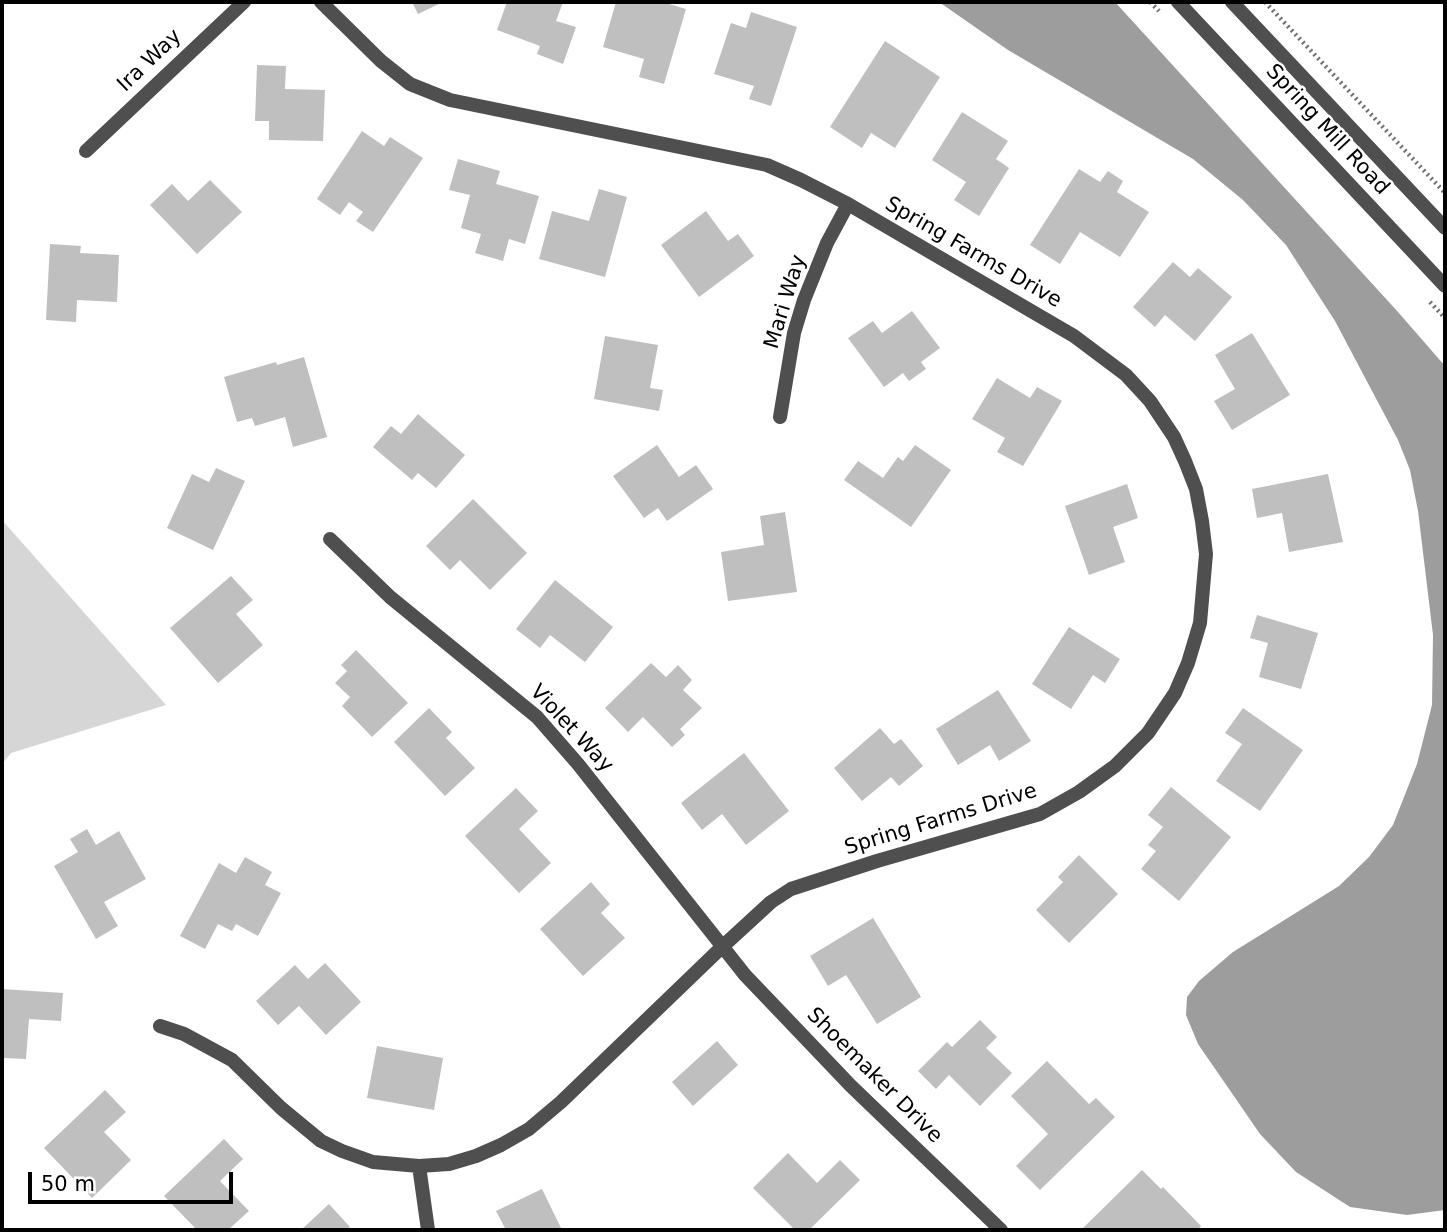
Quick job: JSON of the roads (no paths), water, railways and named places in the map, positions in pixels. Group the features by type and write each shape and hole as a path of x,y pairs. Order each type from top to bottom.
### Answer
{"street":[{"name":"Ira Way","path":"86,151 244,2"},
{"name":"Spring Farms Drive","path":"160,1026 184,1034 232,1060 281,1108 321,1141 342,1151 373,1162 419,1166 449,1164 476,1156 529,1129 561,1102 722,947 771,902 792,889 877,861 1040,814 1079,792 1115,765 1148,733 1175,693 1188,663 1200,623 1206,554 1196,489 1185,461 1174,437 1150,401 1126,375 1074,336 848,204 766,164 450,100 410,84 381,61 321,2"},
{"name":"Spring Mill Road","path":"1178,2 1445,286"},
{"name":"Spring Mill Road","path":"1232,2 1445,228"},
{"name":"Mari Way","path":"780,417 794,333 804,300 827,243 848,204"},
{"name":"Violet Way","path":"330,539 390,597 537,717 579,764 722,947"},
{"name":"Shoemaker Drive","path":"722,947 745,975 851,1086 1001,1230"},
{"path":"419,1166 428,1230"}]}
